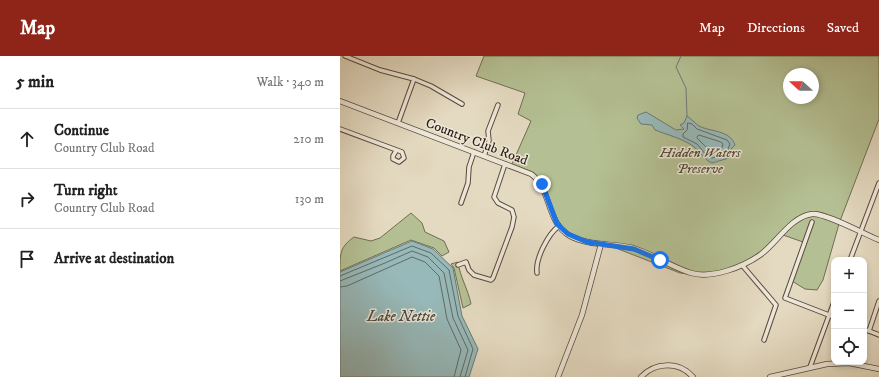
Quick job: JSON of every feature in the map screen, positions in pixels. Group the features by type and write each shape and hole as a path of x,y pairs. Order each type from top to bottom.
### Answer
{"street":[{"path":"345,56 380,70 414,79 431,86 462,104"},
{"path":"398,123 414,79"},
{"name":"Country Club Road","path":"340,101 505,164 537,178 542,184 559,226"},
{"path":"484,156 490,141 488,131 498,105"},
{"path":"340,129 396,151"},
{"path":"461,203 468,184 469,167 474,152"},
{"path":"458,265 467,262 474,275 490,279 493,278 514,220 512,210 498,203 494,197 505,164"},
{"path":"851,257 879,183"},
{"path":"537,273 537,264 548,237 559,226 571,236 601,244 634,249 691,273 711,273 742,265 762,254 790,226 808,215 825,215 879,240"},
{"path":"812,222 785,298 829,315"},
{"path":"558,377 582,315 601,244"},
{"path":"742,265 776,305 764,340"},
{"path":"879,301 868,331 879,335"},
{"path":"810,367 831,310"},
{"path":"770,377 810,367 838,363 879,369"},
{"path":"641,377 650,370 668,365 683,369 693,377"}],"green space":[{"name":"Hidden Waters Preserve","path":"484,56 879,56 879,119 840,221 821,212 805,214 766,248 744,262 719,271 706,273 692,272 641,249 584,239 566,230 559,223 541,180 532,172 512,164 531,121 518,114 525,93 476,76"},
{"path":"411,213 422,223 425,232 444,241 449,252 442,256 434,248 411,240 340,271 340,260 343,247 349,241 354,237 371,241 380,238"},
{"path":"809,216 820,216 839,224 823,280 817,290 805,289 792,281 803,250 803,242 783,235 795,224"},
{"path":"613,247 634,250 690,274 680,273"},
{"path":"458,262 460,273 471,304 463,308 454,268 451,264"}],"water":[{"path":"646,112 676,130 684,129 680,125 684,123 687,116 699,126 725,134 733,140 735,145 731,149 729,158 712,163 706,160 696,148 680,139 655,130 652,125 641,124 637,118 638,115"},
{"name":"Lake Nettie","path":"412,241 433,249 453,268 462,316 478,349 469,377 340,377 340,272"}],"waterway":[{"path":"681,56 676,67 686,88 687,116"}],"route":[{"path":"542,184 557,224 562,230 574,238 587,242 623,246 660,260"}]}
